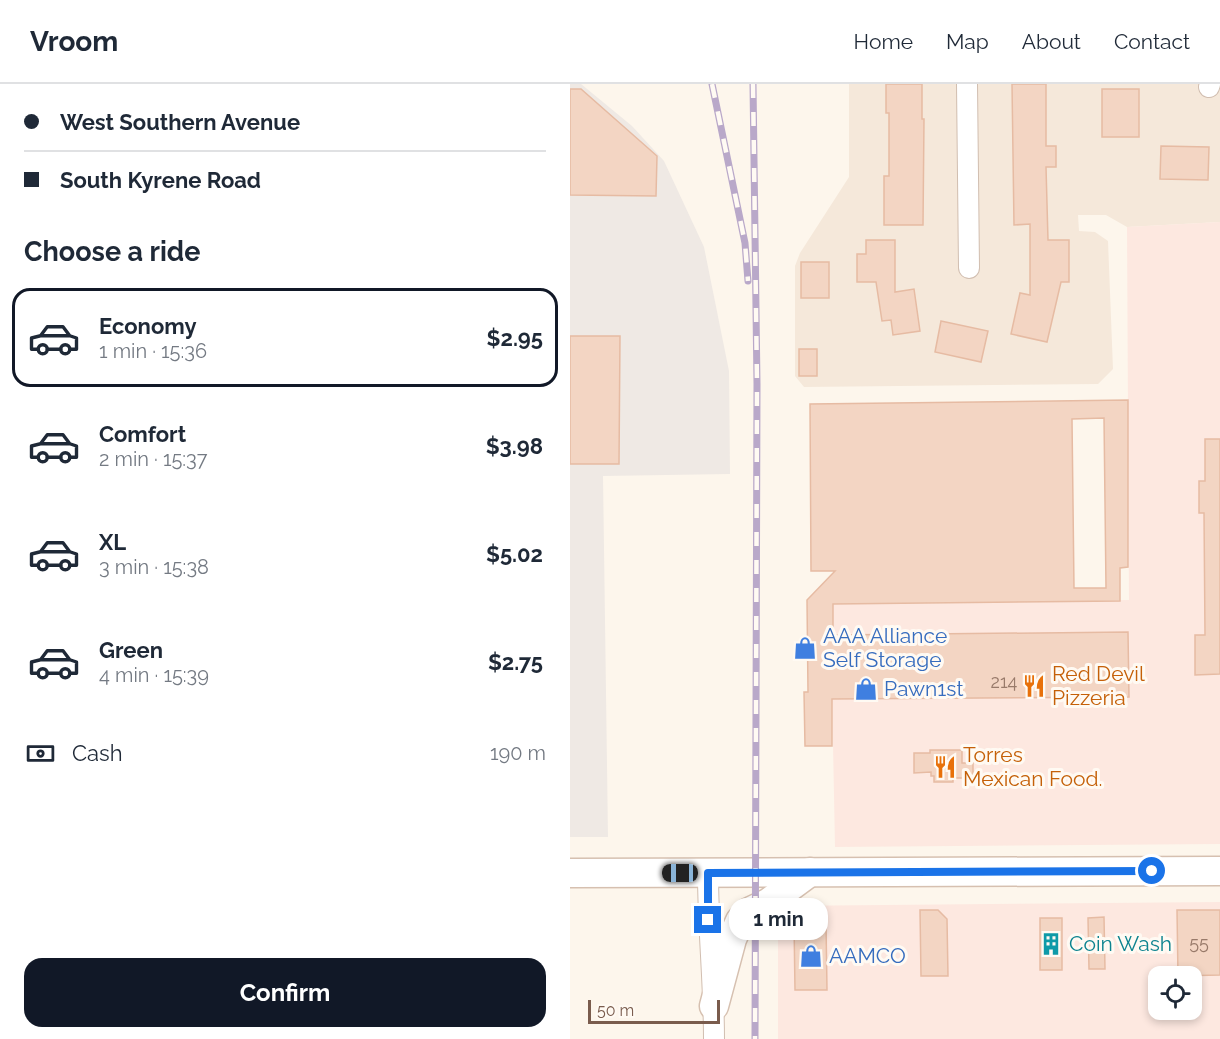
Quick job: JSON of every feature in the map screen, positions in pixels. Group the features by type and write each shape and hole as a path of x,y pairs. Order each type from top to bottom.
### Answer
{"main road":[{"path":"570,873 1220,871"},
{"path":"714,1006 732,939 741,921 749,912 768,903 810,872"}],"street":[{"path":"967,84 969,268"},
{"path":"708,873 714,1039"}],"shaded area":[{"path":"570,84 581,84 632,126 664,161 704,247 729,371 730,474 603,476 608,837 570,837"},
{"path":"849,84 1220,84 1220,222 1127,227 1106,215 1078,215 1079,231 1095,232 1108,241 1113,369 1098,384 804,387 795,376 795,266 800,253 849,177"},
{"path":"1220,222 1220,844 835,847 833,604 1129,600 1127,227"},
{"path":"1220,902 1220,1039 778,1039 778,906"}],"building":[{"path":"886,84 922,84 923,225 884,225 884,176 889,176 889,113 886,113"},
{"path":"1012,84 1046,84 1046,146 1056,146 1056,167 1046,167 1048,240 1069,240 1069,282 1061,282 1047,342 1011,334 1020,293 1030,295 1030,224 1014,225"},
{"path":"570,89 581,89 657,156 656,196 570,195"},
{"path":"1102,89 1139,89 1139,137 1102,137"},
{"path":"1161,146 1209,147 1208,180 1160,179"},
{"path":"866,240 895,240 895,292 914,289 920,331 893,335 891,320 882,321 876,282 857,282 857,254 866,254"},
{"path":"801,262 829,262 829,298 801,298"},
{"path":"941,321 988,331 981,362 935,352"},
{"path":"570,336 620,336 619,464 570,464"},
{"path":"799,349 817,349 817,376 799,376"},
{"path":"1128,400 1128,567 1120,568 1120,601 833,604 833,635 1128,632 1129,697 832,699 832,746 805,746 804,692 808,692 807,600 835,571 811,571 810,404","holes":["1104,418 1106,588 1074,588 1072,419"]},
{"path":"1205,439 1220,439 1220,674 1195,675 1195,635 1205,635 1204,513 1199,513 1199,481 1205,481"},
{"name":"Torres Mexican Food.","path":"930,750 962,750 962,763 973,763 973,778 953,778 953,782 934,782 931,772 914,773 914,753 930,753"},
{"path":"920,910 938,910 947,919 948,976 921,976"},
{"path":"1177,910 1220,910 1220,975 1202,975 1202,966 1178,966"},
{"name":"Coin Wash","path":"1104,917 1105,969 1089,969 1088,918"},
{"name":"Coin Wash","path":"1040,918 1062,918 1062,970 1040,970"},
{"name":"AAMCO","path":"794,923 826,923 827,990 795,990"}],"railway":[{"path":"712,84 745,243 748,281"},
{"path":"753,84 757,384 755,1039"}],"place":[{"name":"AAA Alliance Self Storage","path":"805,648"},
{"name":"Red Devil Pizzeria","path":"1034,686"},
{"name":"Pawn1st","path":"866,689"},
{"name":"Torres Mexican Food.","path":"945,767"},
{"name":"Coin Wash","path":"1051,944"},
{"name":"AAMCO","path":"811,956"}],"route":[{"path":"708,920 708,873 1152,871"}]}
